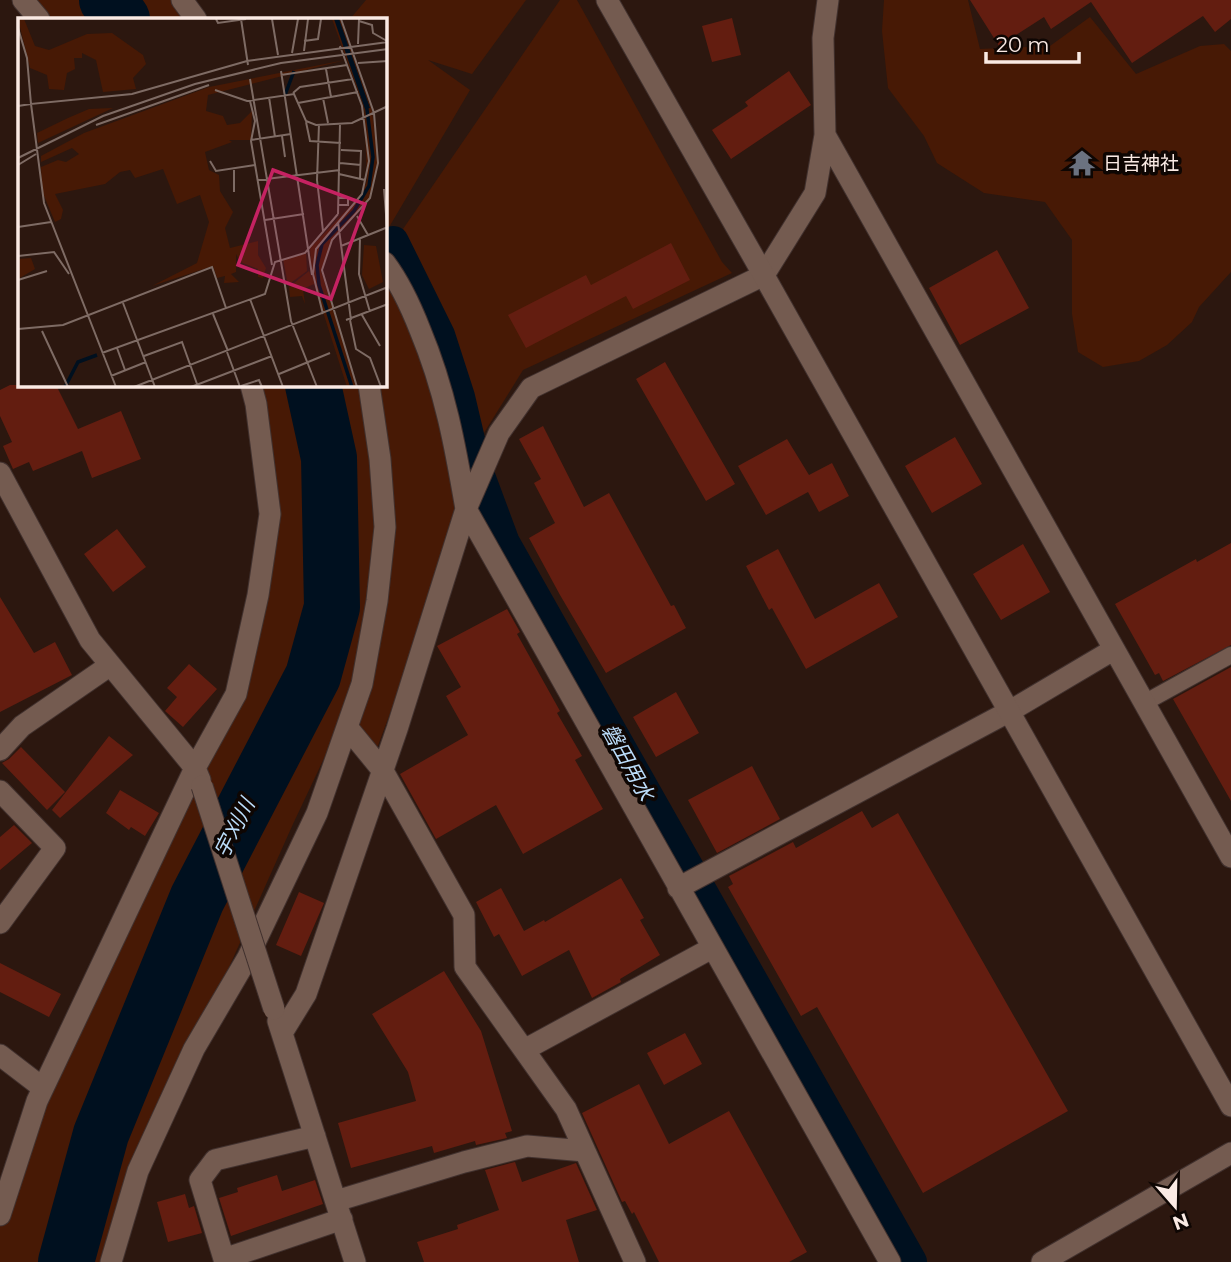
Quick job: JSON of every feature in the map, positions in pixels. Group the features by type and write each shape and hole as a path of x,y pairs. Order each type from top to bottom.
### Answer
{"street":[{"path":"23,0 38,18"},
{"path":"182,0 194,18"},
{"path":"607,0 1231,1105"},
{"path":"282,1033 306,994 383,771 466,509 499,433 531,388 764,275 816,193 825,135 823,38 828,0"},
{"path":"825,135 1231,857"},
{"path":"387,266 414,313 438,373 452,428 466,509 890,1262"},
{"path":"0,1215 43,1087 199,777 236,694 258,595 270,514 252,387"},
{"path":"111,1262 138,1171 194,1049 248,957 317,813 362,684 377,601 385,527 380,458 369,387"},
{"path":"0,473 90,640 199,777 355,1262"},
{"path":"678,888 1010,711 1114,650"},
{"path":"0,750 22,726 109,666"},
{"path":"347,727 383,771 464,915 465,967 566,1109 635,1262"},
{"path":"0,791 55,848 0,923"},
{"path":"524,1050 712,948"},
{"path":"0,1055 43,1087"},
{"path":"315,1136 215,1160 200,1180 224,1259 339,1210 464,1162 527,1146 585,1151"},
{"path":"1042,1262 1231,1153"}],"lane":[{"path":"1144,703 1231,655"}],"shaded area":[{"path":"31,0 180,0 191,18 44,18"},
{"path":"366,0 526,0 472,74 428,60 470,90 387,231 387,18 351,18"},
{"path":"560,0 577,0 722,262 732,273 523,370 482,436 445,329 403,229"},
{"path":"884,0 968,0 980,49 1050,46 1090,17 1136,74 1200,46 1224,44 1231,51 1231,272 1199,307 1192,322 1167,345 1139,361 1103,367 1078,352 1072,314 1072,240 1045,202 984,193 937,163 924,136 888,88 882,31"},
{"path":"387,270 440,382 466,509 373,759 347,727 360,682 293,824 138,1171 112,1262 0,1262 0,1227 10,1183 236,694 261,574 267,430 256,387 387,387"}],"building":[{"path":"970,0 1231,0 1231,19 1215,32 1203,16 1132,63 1091,2 1051,29 1044,17 999,46"},
{"path":"732,18 741,55 712,62 702,26"},
{"path":"789,71 811,105 731,159 712,130 748,106 745,102"},
{"path":"671,243 690,280 633,309 626,296 526,348 508,315 586,275 591,285"},
{"path":"997,250 1029,308 960,345 929,288"},
{"path":"665,362 735,484 706,501 636,379"},
{"path":"10,385 57,387 78,429 121,411 141,459 92,478 82,451 33,471 29,462 13,469 3,446 12,442 0,416 0,390"},
{"path":"543,426 584,507 609,493 671,606 674,605 686,628 606,673 529,538 555,523 534,483 541,479 519,439"},
{"path":"955,437 982,484 932,513 905,466"},
{"path":"787,439 809,475 832,463 849,496 819,512 808,492 766,515 738,466"},
{"path":"117,529 146,567 113,592 84,554"},
{"path":"1231,543 1231,645 1163,681 1159,673 1155,675 1115,604 1196,559 1197,562"},
{"path":"1023,544 1050,592 1001,620 973,574"},
{"path":"778,549 815,619 879,583 898,617 806,669 772,608 769,610 746,566"},
{"path":"0,597 34,653 55,642 72,675 0,712"},
{"path":"507,609 520,632 517,634 560,711 557,713 582,756 575,760 603,809 523,854 496,805 436,839 400,774 468,735 446,696 461,687 437,646"},
{"path":"189,664 217,689 183,727 165,711 177,697 167,688"},
{"path":"1231,667 1231,801 1173,699"},
{"path":"676,692 699,733 656,757 633,717"},
{"path":"109,736 133,755 60,818 52,810"},
{"path":"21,747 65,792 47,810 2,763"},
{"path":"752,766 780,819 717,853 688,800"},
{"path":"120,790 159,813 145,836 131,827 129,830 106,813"},
{"path":"862,811 872,828 898,813 1068,1111 923,1193 817,1007 801,1016 728,887 733,884 729,876 793,842 796,848"},
{"path":"14,825 32,843 0,870 0,837"},
{"path":"621,878 644,918 640,920 660,955 592,998 569,950 522,976 499,934 494,937 476,902 501,888 524,931 544,920 545,922"},
{"path":"299,892 324,903 301,956 276,945"},
{"path":"0,963 61,994 49,1017 0,992"},
{"path":"444,971 481,1031 512,1131 505,1133 507,1138 476,1145 475,1141 434,1153 432,1146 351,1168 338,1123 416,1101 408,1072 372,1014"},
{"path":"685,1033 702,1064 664,1085 647,1053"},
{"path":"639,1084 669,1144 729,1111 807,1252 789,1262 659,1262 634,1212 632,1214 625,1201 622,1202 582,1113"},
{"path":"515,1162 522,1182 576,1163 597,1210 566,1220 579,1262 424,1262 417,1242 458,1229 457,1225 499,1210 485,1170"},
{"path":"277,1175 282,1191 315,1180 323,1204 231,1236 219,1198 238,1192 237,1188"},
{"path":"185,1194 189,1208 194,1206 202,1233 168,1242 157,1202"}],"waterway":[{"name":"宇刈川","path":"107,0 121,18"},
{"name":"磐田用水","path":"393,242 439,335 459,397 475,465 504,543 911,1262"},
{"name":"宇刈川","path":"66,1262 101,1134 197,899 313,676 332,607 329,458 313,387"}],"place":[{"name":"日吉神社","path":"1082,163"}]}
